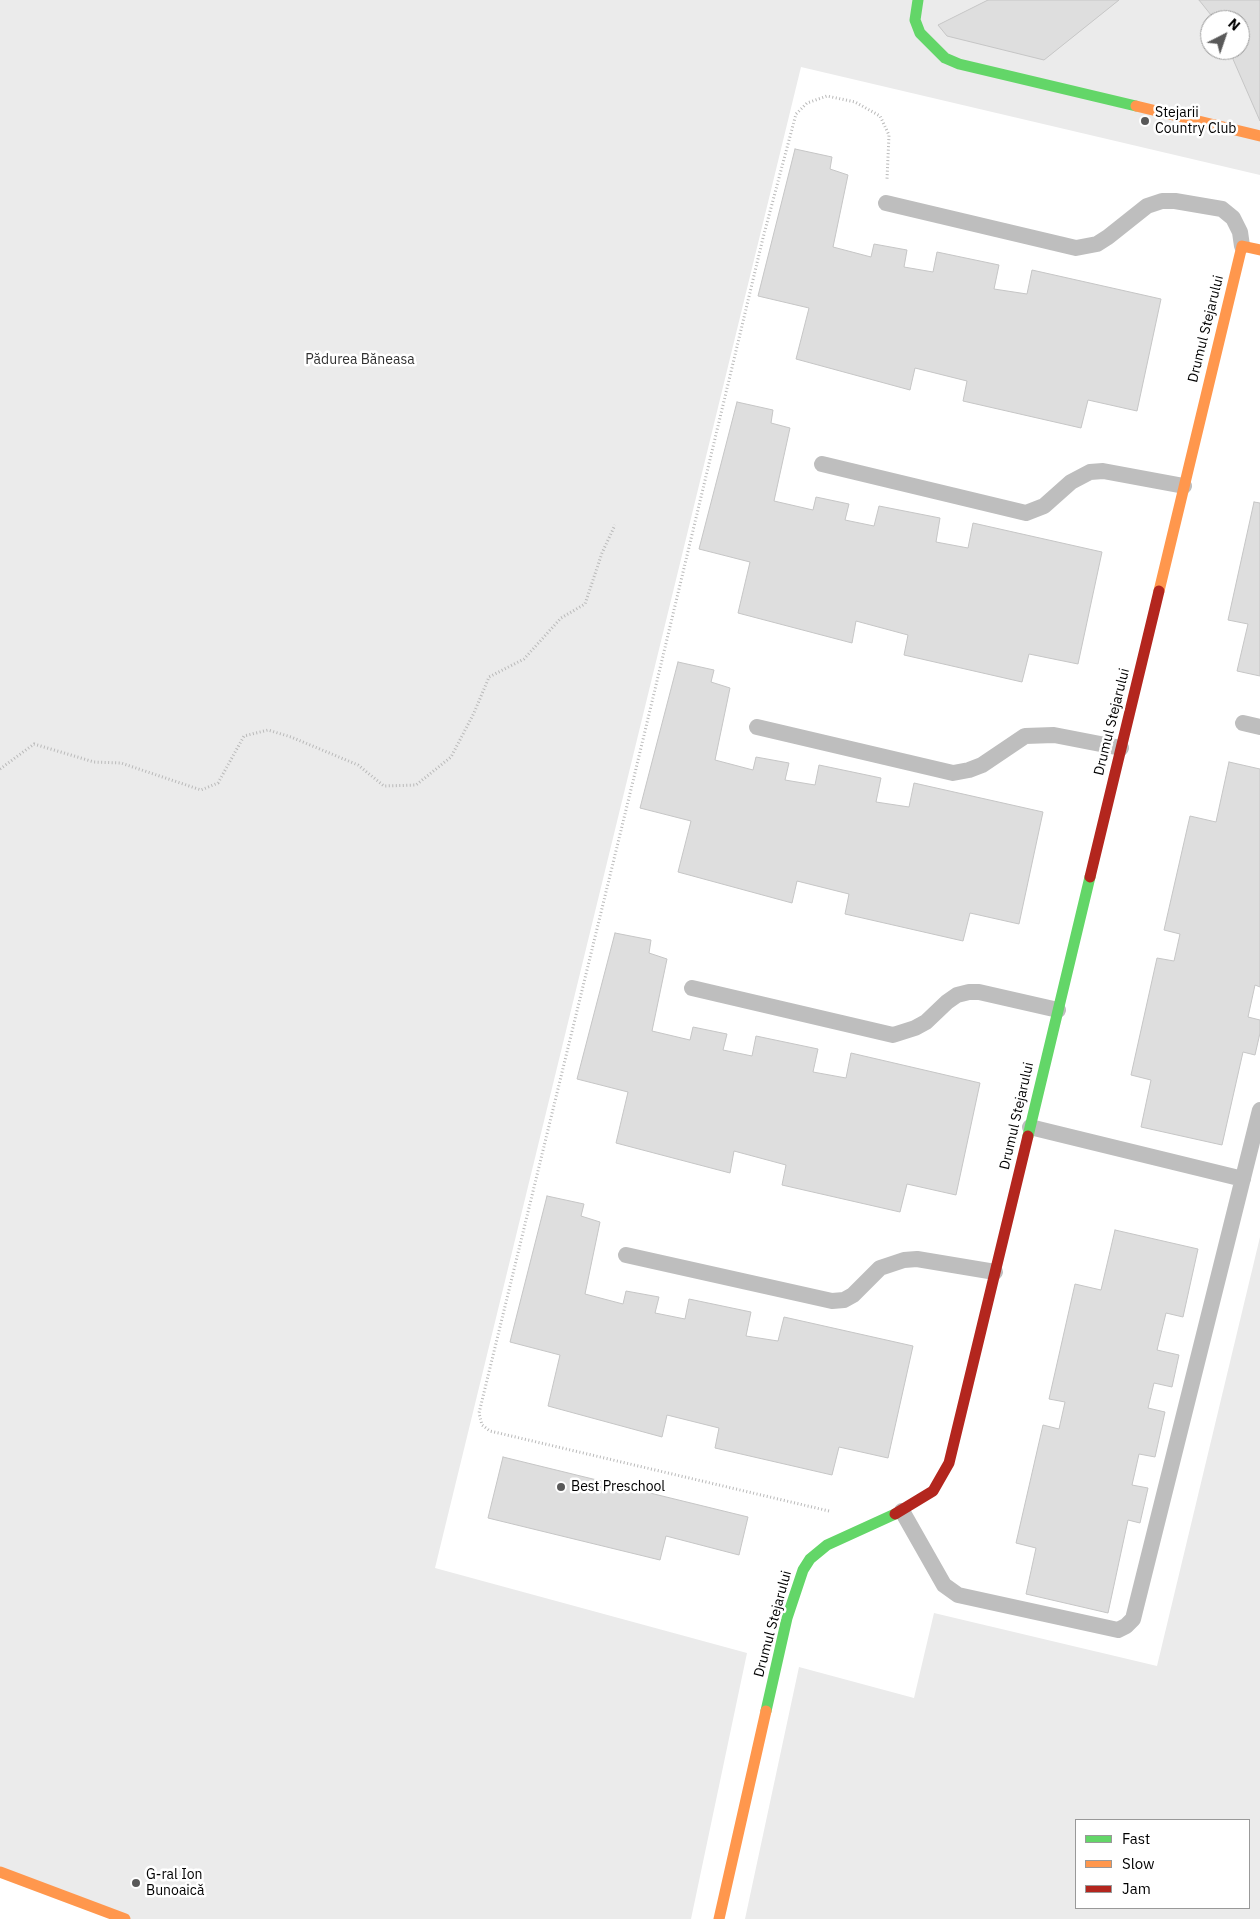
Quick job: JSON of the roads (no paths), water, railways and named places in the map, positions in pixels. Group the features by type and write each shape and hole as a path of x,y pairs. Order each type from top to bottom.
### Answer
{"street":[{"path":"918,0 915,20 920,33 945,58 959,64 1260,136"},
{"path":"1242,246 1260,250"},
{"name":"Drumul Stejarului","path":"719,1919 787,1618 803,1570 810,1559 827,1545 902,1511 933,1490 949,1463 1242,246"},
{"path":"0,1872 125,1919"}],"lane":[{"path":"886,203 1076,248 1086,247 1103,241 1147,206 1162,201 1175,200 1222,209 1233,218 1240,232 1242,246"},
{"path":"822,464 1026,513 1044,506 1071,482 1090,472 1103,471 1184,486"},
{"path":"1243,723 1260,727"},
{"path":"757,727 953,773 969,770 982,764 1026,736 1054,735 1121,748"},
{"path":"692,988 893,1035 915,1028 926,1022 957,995 969,992 979,992 1058,1010"},
{"path":"902,1511 944,1585 958,1595 1118,1630 1126,1626 1132,1619 1260,1110"},
{"path":"1030,1127 1243,1179"},
{"path":"626,1255 832,1301 844,1300 853,1295 880,1268 904,1260 917,1259 995,1272"}],"place":[{"name":"Stejarii Country Club","path":"1145,121"},
{"name":"Best Preschool","path":"561,1487"},
{"name":"G-ral Ion Bunoaică","path":"136,1883"}],"park label":[{"name":"Pădurea Băneasa","path":"360,360"}]}
